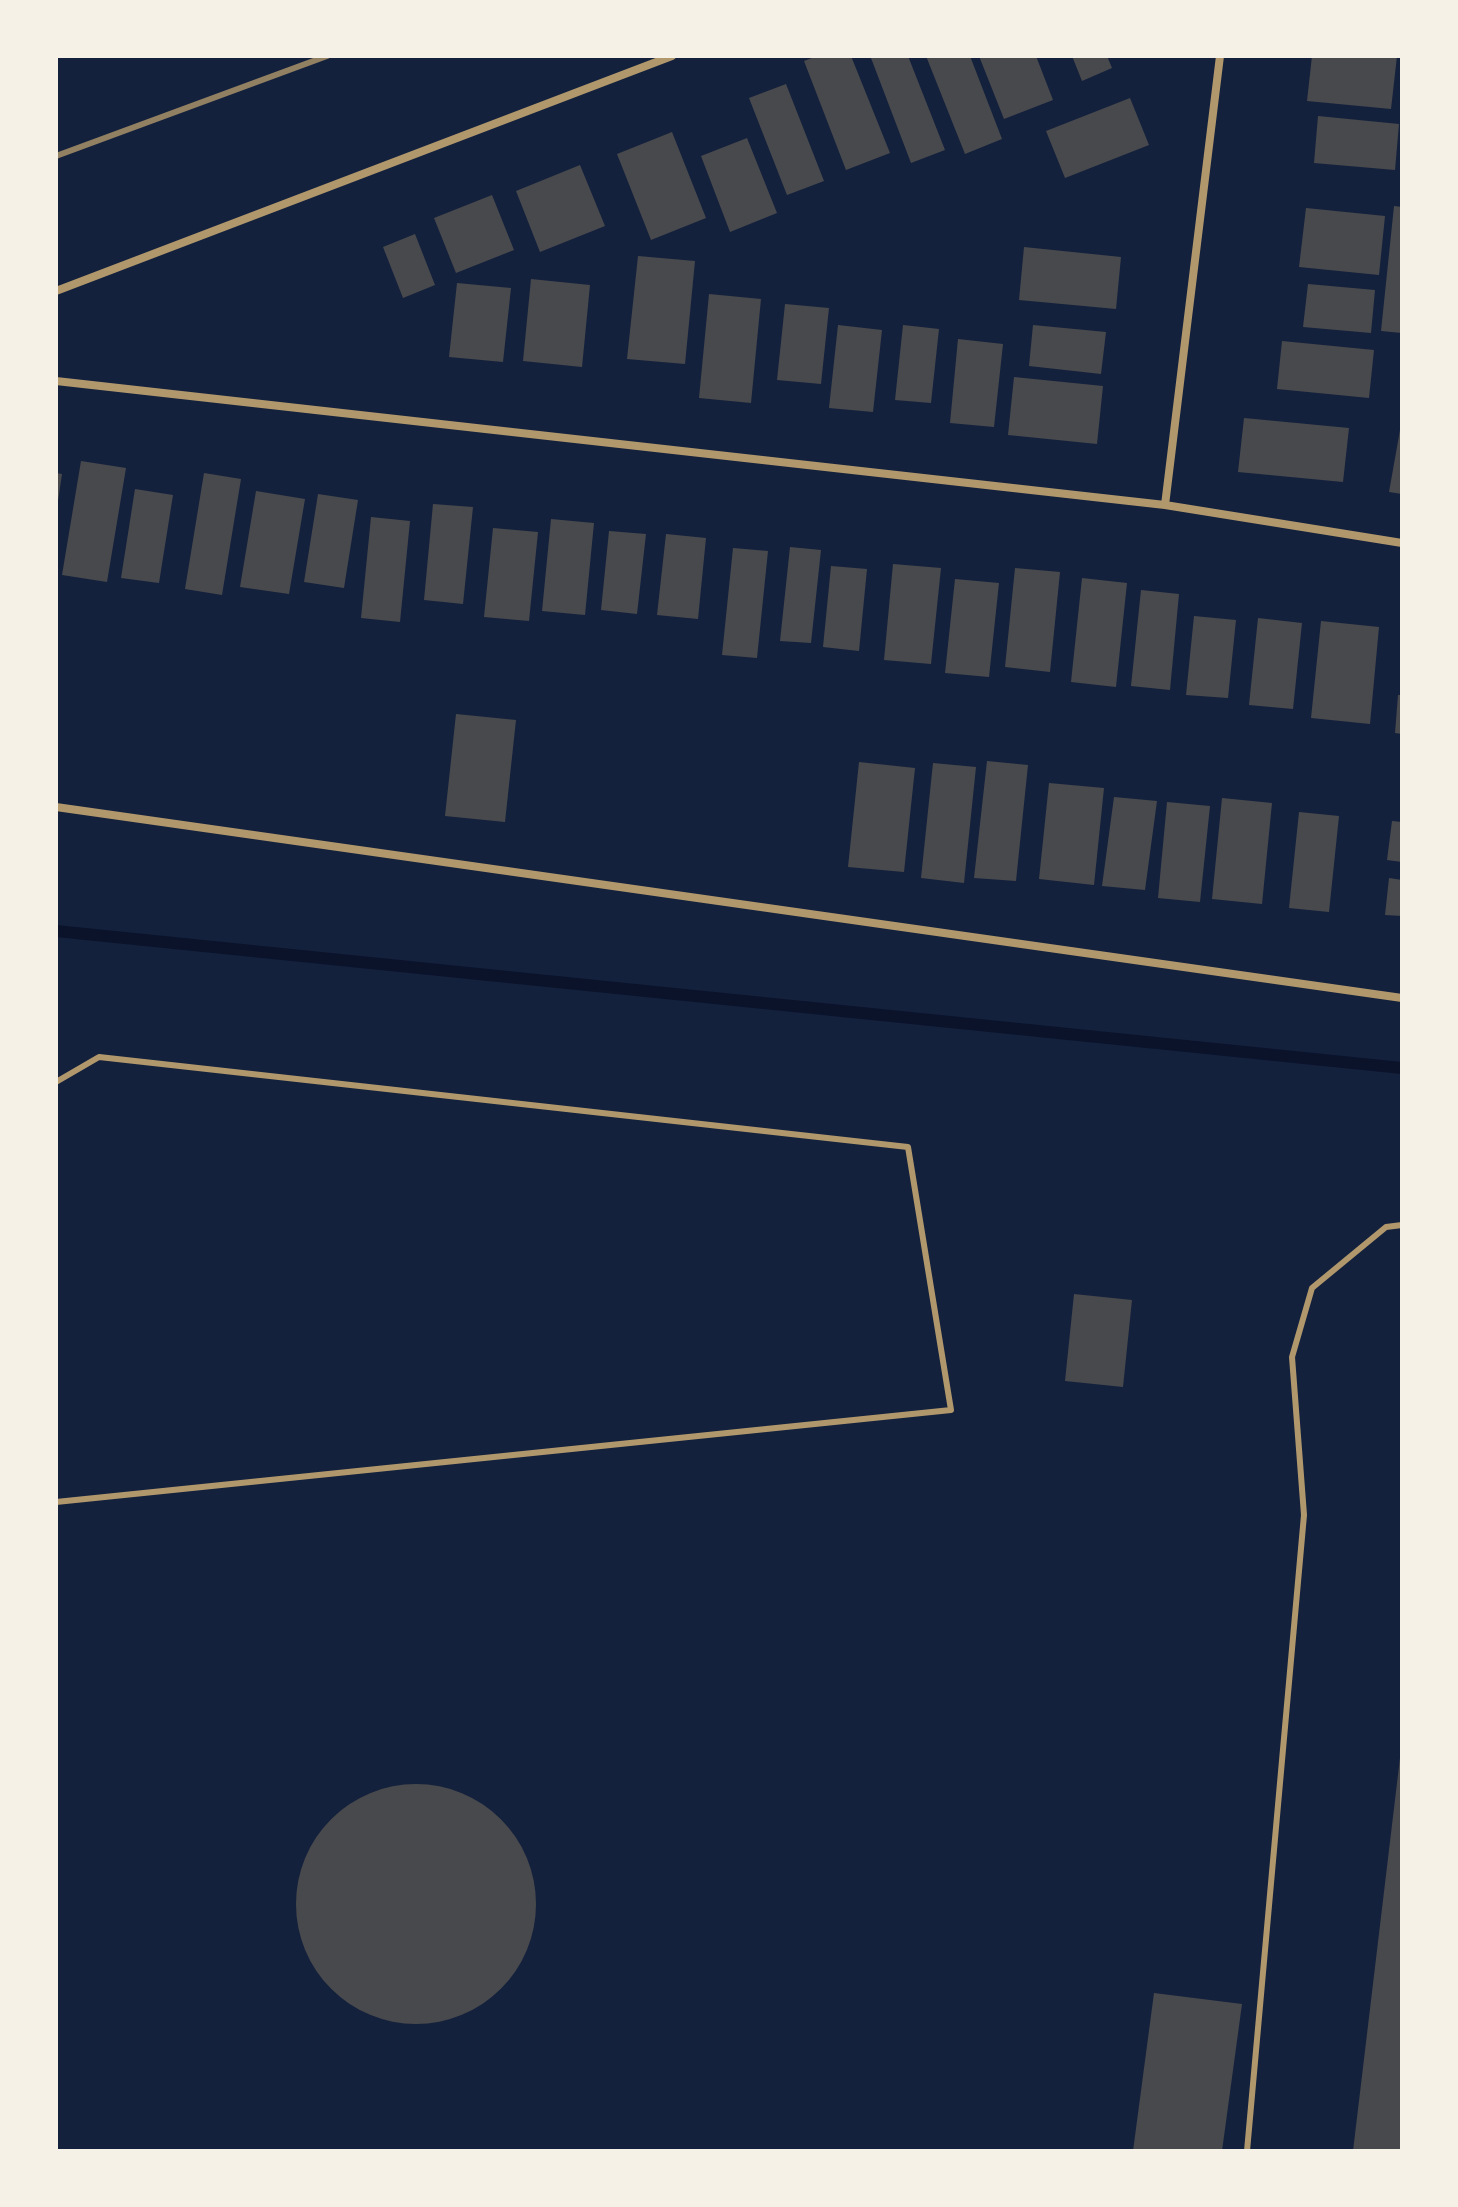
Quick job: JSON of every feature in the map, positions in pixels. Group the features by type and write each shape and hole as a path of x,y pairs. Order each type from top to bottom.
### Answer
{"street":[{"path":"56,291 672,56"},
{"path":"1165,505 1220,56"},
{"path":"56,381 1165,505 1402,543"},
{"path":"56,807 1402,998"}],"lane":[{"path":"56,1082 99,1057 908,1147 951,1410 56,1502"},
{"path":"1247,2151 1304,1515 1292,1357 1312,1288 1386,1227 1402,1225"}],"building":[{"path":"817,56 851,56 890,153 846,170 804,61"},
{"path":"908,56 945,150 911,163 871,58"},
{"path":"926,56 970,56 1002,139 965,154"},
{"path":"979,56 1036,56 1053,100 1004,119"},
{"path":"1072,56 1107,56 1112,68 1082,81"},
{"path":"1312,56 1397,56 1391,109 1307,101"},
{"path":"786,84 824,181 787,195 749,98"},
{"path":"1130,98 1149,145 1065,178 1046,131"},
{"path":"1318,116 1399,124 1395,170 1314,163"},
{"path":"672,132 706,218 651,240 617,154"},
{"path":"747,138 777,213 730,232 701,156"},
{"path":"580,165 605,226 540,252 516,191"},
{"path":"492,195 514,250 456,273 434,218"},
{"path":"1394,206 1402,207 1402,333 1381,331"},
{"path":"1306,208 1385,216 1379,275 1299,267"},
{"path":"415,234 435,285 403,298 383,247"},
{"path":"1024,247 1121,257 1116,309 1019,300"},
{"path":"638,256 695,261 685,364 627,359"},
{"path":"531,279 590,285 582,367 523,361"},
{"path":"457,283 511,288 503,362 449,357"},
{"path":"1308,284 1375,290 1371,333 1303,327"},
{"path":"709,294 761,299 751,403 699,398"},
{"path":"785,304 829,308 821,384 777,380"},
{"path":"838,325 882,330 873,412 829,408"},
{"path":"903,325 939,329 931,403 895,400"},
{"path":"1033,325 1106,332 1101,374 1029,366"},
{"path":"958,339 1003,344 994,427 950,423"},
{"path":"1282,341 1374,350 1369,398 1277,389"},
{"path":"1014,377 1103,386 1097,444 1008,435"},
{"path":"1244,418 1349,428 1343,482 1238,472"},
{"path":"1402,430 1402,494 1389,492"},
{"path":"81,461 126,468 107,582 62,575"},
{"path":"56,473 62,474 58,501 56,501"},
{"path":"204,473 241,479 222,595 185,589"},
{"path":"135,489 173,495 159,583 121,578"},
{"path":"256,491 305,499 289,594 240,587"},
{"path":"318,494 358,500 344,588 304,582"},
{"path":"433,504 473,507 463,604 424,600"},
{"path":"371,517 410,521 400,622 361,618"},
{"path":"551,519 594,523 585,615 542,611"},
{"path":"493,528 538,532 529,621 484,617"},
{"path":"609,531 646,534 637,614 601,610"},
{"path":"666,534 706,538 698,619 657,615"},
{"path":"790,547 821,550 811,643 780,641"},
{"path":"733,548 768,551 757,658 722,655"},
{"path":"893,564 941,568 931,664 884,660"},
{"path":"831,566 867,569 859,651 823,647"},
{"path":"1015,568 1060,572 1050,672 1005,667"},
{"path":"1082,578 1127,583 1116,687 1071,682"},
{"path":"955,579 999,583 989,677 945,673"},
{"path":"1141,590 1179,594 1170,690 1131,686"},
{"path":"1194,616 1236,620 1228,698 1186,695"},
{"path":"1258,618 1302,623 1293,709 1249,705"},
{"path":"1321,621 1379,627 1370,724 1311,718"},
{"path":"1398,695 1402,695 1402,734 1395,733"},
{"path":"456,714 516,720 505,822 445,816"},
{"path":"987,761 1028,765 1016,881 974,878"},
{"path":"859,762 915,768 904,872 848,867"},
{"path":"933,763 976,767 964,883 921,878"},
{"path":"1049,783 1104,788 1094,885 1039,879"},
{"path":"1114,797 1157,801 1145,890 1102,886"},
{"path":"1222,798 1272,803 1262,904 1212,899"},
{"path":"1167,802 1210,806 1200,902 1158,898"},
{"path":"1299,812 1339,816 1329,912 1289,908"},
{"path":"1392,821 1402,822 1402,862 1387,860"},
{"path":"1389,878 1402,880 1402,916 1385,915"},
{"path":"1074,1294 1132,1300 1123,1387 1065,1381"},
{"path":"1400,1758 1402,2151 1353,2151"},
{"path":"416,1784 439,1786 462,1793 483,1804 501,1819 516,1837 527,1858 534,1881 534,1927 527,1950 516,1971 501,1989 483,2004 462,2015 439,2022 416,2024 393,2022 370,2015 349,2004 331,1989 316,1971 305,1950 298,1927 296,1904 298,1881 305,1858 316,1837 331,1819 349,1804 370,1793 393,1786"},
{"path":"1154,1993 1242,2004 1222,2151 1133,2151"}],"waterway":[{"path":"56,931 1402,1068"}],"railway":[{"path":"56,156 327,56"}]}
